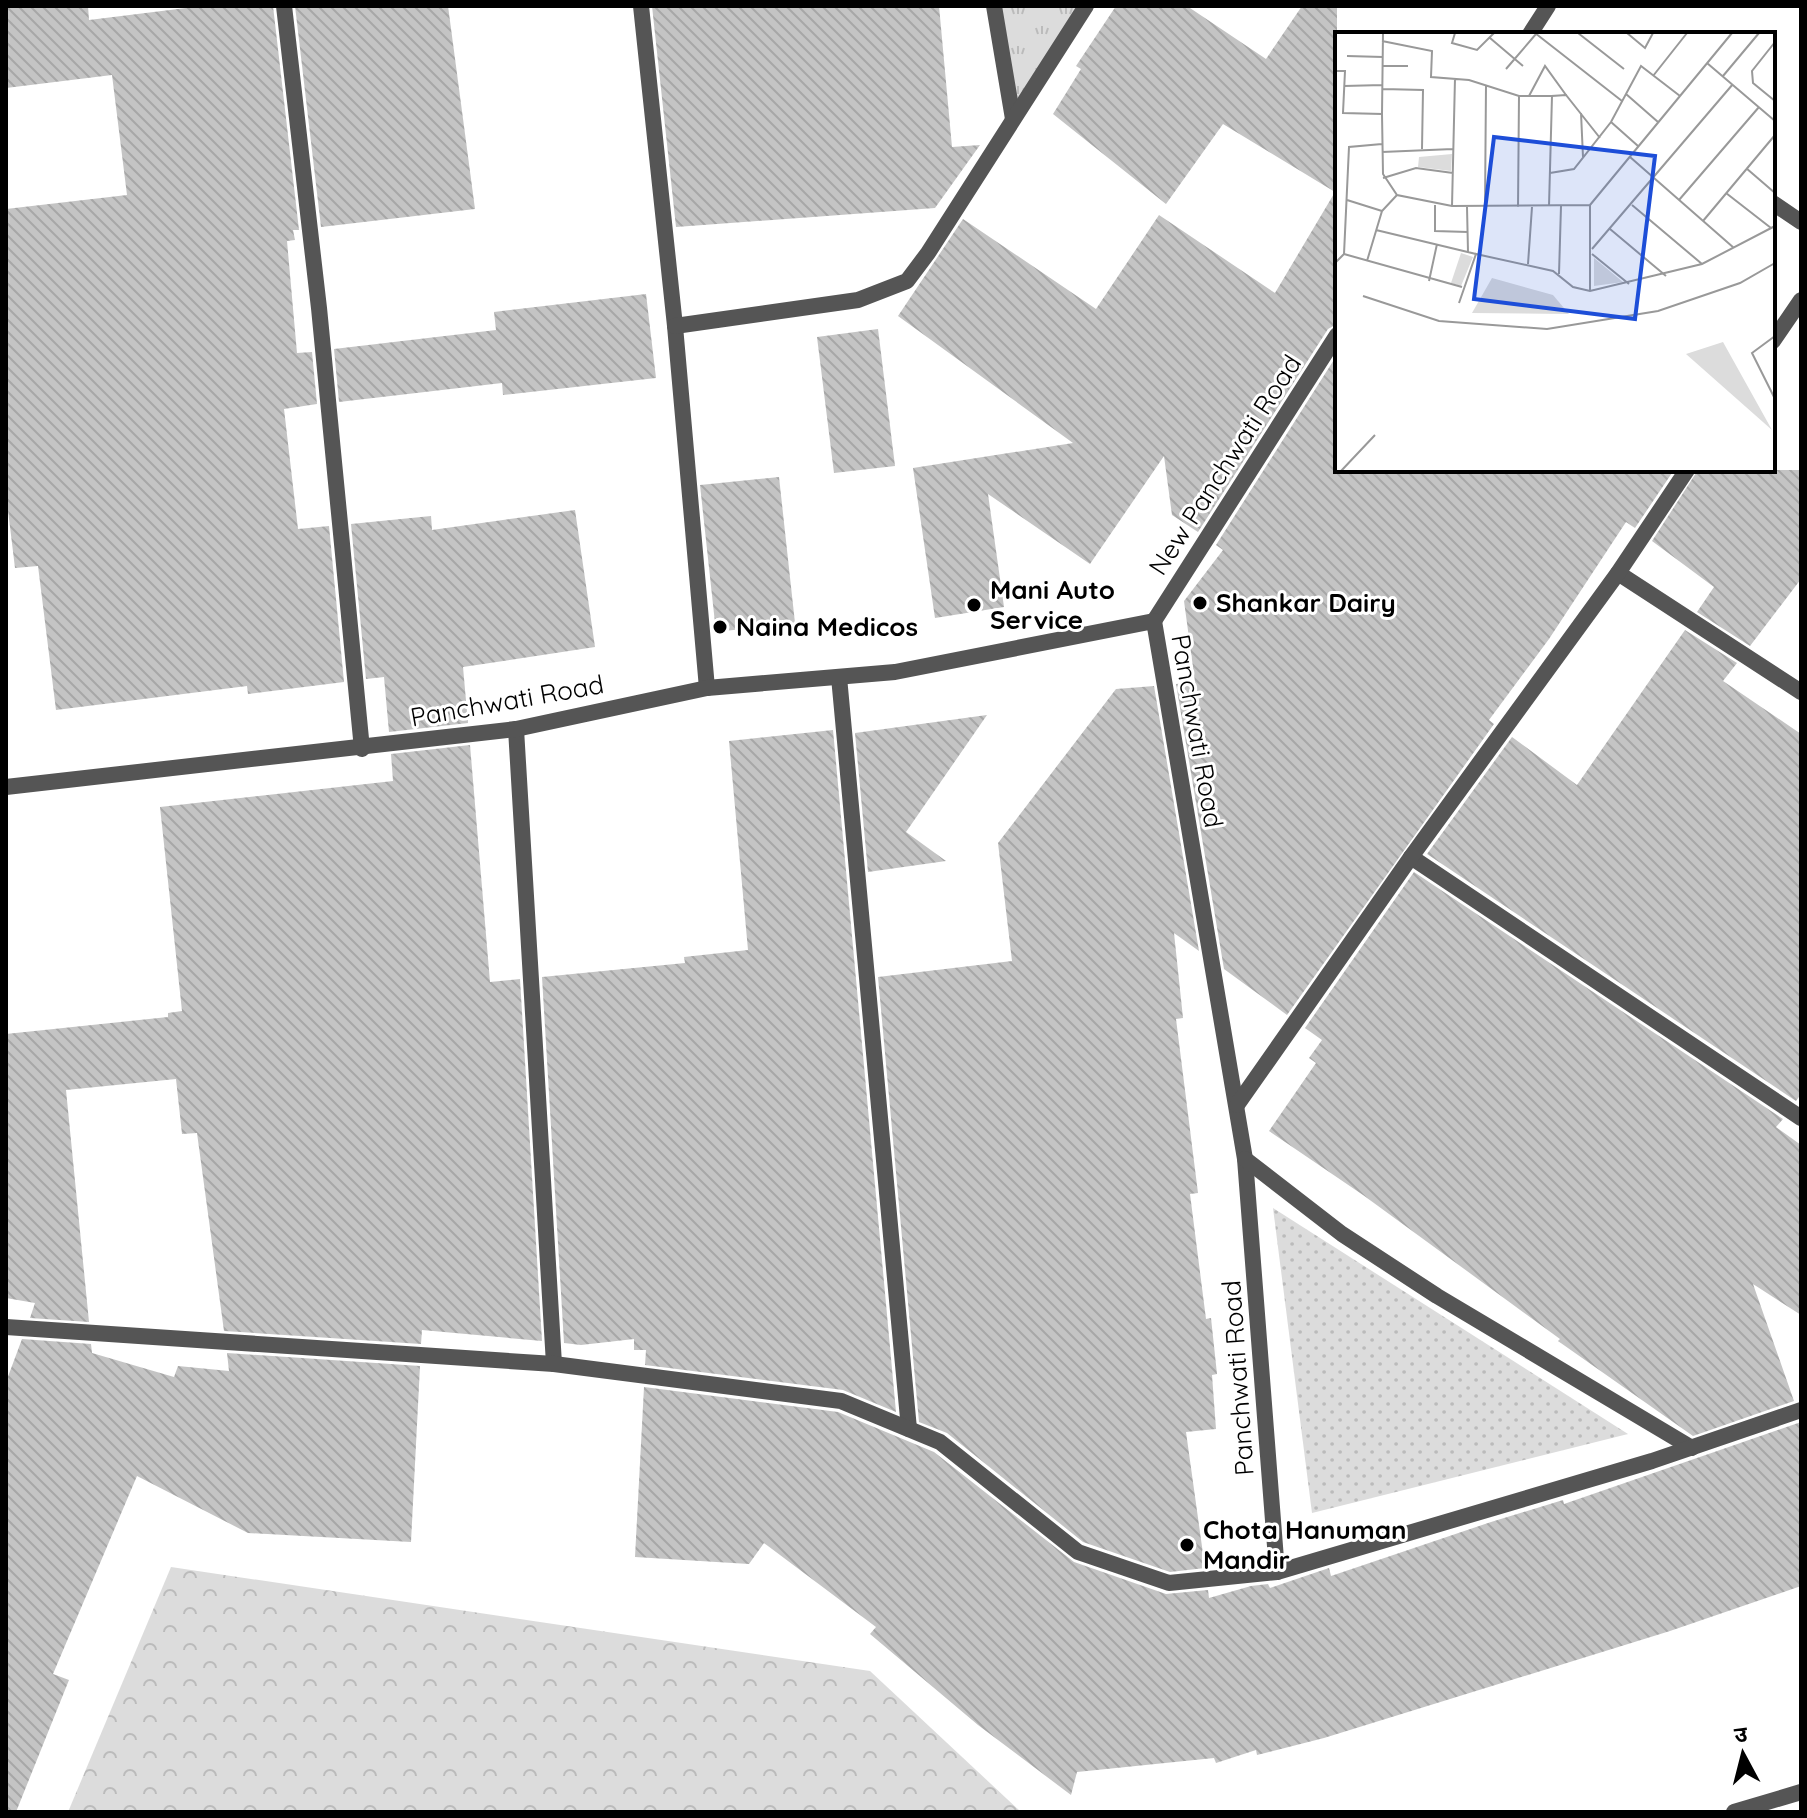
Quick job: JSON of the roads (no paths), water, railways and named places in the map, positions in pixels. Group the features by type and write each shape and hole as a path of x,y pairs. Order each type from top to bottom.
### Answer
{"street":[{"path":"284,6 319,308 362,749"},
{"path":"641,6 675,326 707,688"},
{"path":"994,6 1013,119"},
{"path":"675,326 858,300 907,281 1086,6"},
{"path":"1531,32 1548,6"},
{"path":"1775,204 1801,222"},
{"path":"1775,338 1801,300"},
{"name":"New Panchwati Road","path":"1154,621 1335,338"},
{"path":"1237,1105 1411,857 1618,573 1686,472"},
{"path":"1618,573 1801,692"},
{"name":"Panchwati Road","path":"6,787 362,749 516,729 707,688 895,672 1154,621 1245,1159 1277,1572"},
{"path":"839,677 909,1429"},
{"path":"516,729 554,1364"},
{"path":"1411,857 1801,1118"},
{"path":"1245,1159 1342,1234 1413,1281 1692,1448"},
{"path":"6,1327 554,1364 841,1401 940,1442 1078,1552 1169,1583 1277,1572 1692,1448 1801,1410"},
{"path":"1734,1812 1801,1792"}],"place":[{"name":"Shankar Dairy","path":"1200,603"},
{"name":"Mani Auto Service","path":"974,605"},
{"name":"Naina Medicos","path":"720,627"},
{"name":"Chota Hanuman Mandir","path":"1187,1545"}]}
